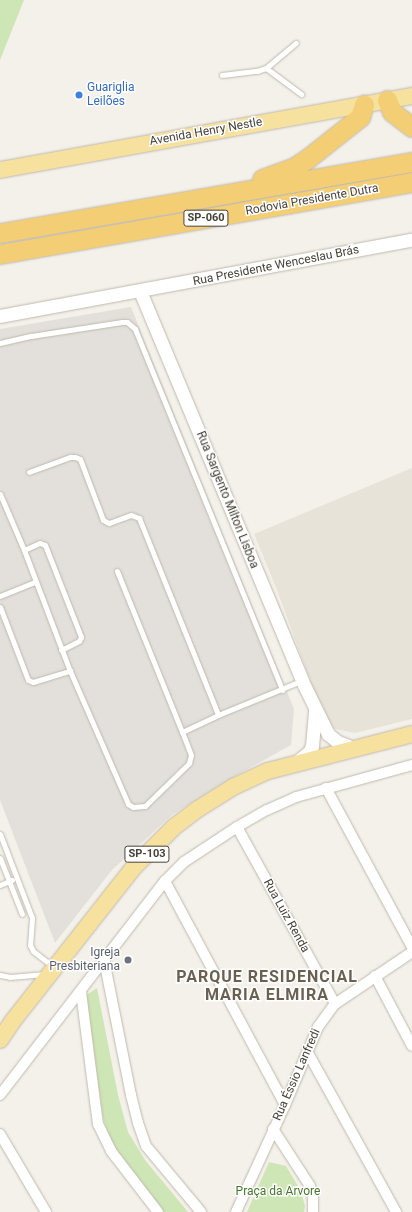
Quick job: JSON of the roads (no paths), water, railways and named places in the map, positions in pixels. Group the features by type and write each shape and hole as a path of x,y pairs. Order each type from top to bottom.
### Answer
{"highway":[{"path":"387,100 390,109 412,127"},
{"path":"211,198 293,168 348,128 360,117 364,105"},
{"name":"Rodovia Presidente Dutra","path":"0,233 211,198 412,162"},
{"name":"Rodovia Presidente Dutra","path":"0,254 412,182"}],"main road":[{"name":"Avenida Henry Nestle","path":"0,170 412,96"},
{"name":"SP-103","path":"0,1040 133,868 174,827 198,809 234,787 268,771 412,734"}],"street":[{"name":"Rua Presidente Wenceslau Brás","path":"0,316 412,240"},
{"name":"Rua Sargento Milton Lisboa","path":"140,291 302,681 328,734 338,742 356,749"},
{"path":"292,766 309,752 312,746 315,708"},
{"path":"0,1095 81,992 165,881 184,862 267,810 296,797 412,765"},
{"path":"326,788 412,947"},
{"name":"Rua Luiz Renda","path":"237,828 335,1004"},
{"path":"165,881 285,1105"},
{"name":"Rua Éssio Lanfredi","path":"236,1212 285,1105 318,1027 335,1004 412,952"},
{"path":"104,960 131,1095 146,1146 201,1212"},
{"path":"375,976 412,1046"},
{"path":"81,992 98,1124 111,1151 158,1212"},
{"path":"308,1053 396,1212"},
{"path":"273,1129 310,1186 313,1198 313,1212"},
{"path":"0,1134 46,1212"}],"lane":[{"path":"222,75 257,71 266,68 296,43"},
{"path":"266,68 301,94"},
{"path":"0,343 31,336 122,322 127,322 135,329 282,690"},
{"path":"29,472 70,457 80,459 103,520 109,523 131,515 139,518 218,715"},
{"path":"0,494 24,550 70,671 128,804 133,807 145,806 190,763 191,755 118,571"},
{"path":"24,550 40,543 45,545 81,637 79,641 62,650"},
{"path":"0,596 35,582"},
{"path":"0,607 28,680 33,682 70,671"},
{"path":"182,732 218,715 302,681"},
{"path":"0,834 32,918 30,945 33,951 52,971"},
{"path":"0,858 22,914"},
{"path":"0,885 16,878"},
{"path":"0,975 10,977 52,971"}],"place":[{"name":"Guariglia Leilões","path":"79,95"},
{"name":"Igreja Presbiteriana","path":"128,960"}],"district":[{"name":"PARQUE RESIDENCIAL MARIA ELMIRA","path":"267,986"}],"park label":[{"name":"Praça da Arvore","path":"278,1192"}]}
